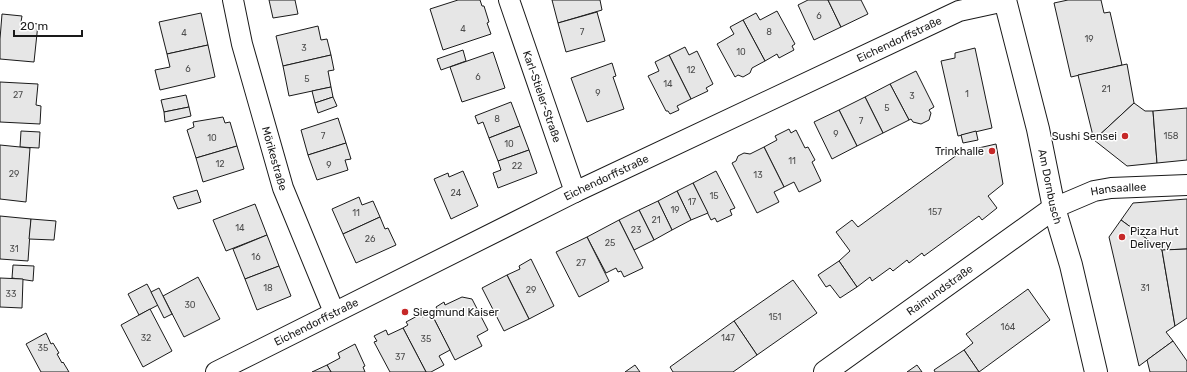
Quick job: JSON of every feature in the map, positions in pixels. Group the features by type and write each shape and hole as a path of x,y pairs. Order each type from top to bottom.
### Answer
{"main road":[{"name":"Am Dornbusch","path":"1005,1 1038,129 1054,208 1071,265 1096,372"},
{"name":"Raimundstraße","path":"825,372 1054,208"}],"street":[{"name":"Mörikestraße","path":"233,0 242,44 283,188 334,312"},
{"name":"Karl-Stieler-Straße","path":"508,0 575,192"},
{"name":"Eichendorffstraße","path":"216,372 575,192 959,11 1005,1"},
{"name":"Hansaallee","path":"1054,208 1094,192 1111,188 1187,185"}],"building":[{"path":"269,0 295,0 298,14 273,18"},
{"path":"458,0 480,0 482,6 484,6 489,22 487,23 491,34 443,50 430,9"},
{"path":"552,0 600,0 602,10 558,23"},
{"path":"808,0 828,0 841,27 814,40 798,5"},
{"path":"828,0 861,0 868,14 841,27"},
{"path":"1068,0 1101,0 1104,13 1110,12 1122,65 1071,77 1054,3"},
{"path":"777,11 795,44 792,46 794,50 779,58 777,54 765,61 743,20 756,13 760,20"},
{"path":"597,12 605,41 566,52 558,23"},
{"path":"201,13 208,45 167,54 159,22"},
{"path":"2,14 22,16 21,22 38,24 34,62 0,59"},
{"path":"743,20 765,61 752,68 750,73 743,77 738,75 735,77 717,44 734,34 730,27"},
{"path":"318,26 321,40 327,39 331,55 283,66 276,36"},
{"path":"208,45 215,77 160,90 155,70 170,67 167,54"},
{"path":"685,47 689,55 697,51 713,84 706,88 708,91 691,99 669,55"},
{"path":"975,48 992,128 958,136 941,61 955,58 955,53"},
{"path":"463,50 466,61 441,70 437,59"},
{"path":"493,52 505,88 462,102 450,67"},
{"path":"331,55 334,70 328,71 331,87 289,96 283,66"},
{"path":"669,55 691,99 677,106 679,110 670,114 666,111 648,76 659,71 655,62"},
{"path":"612,63 616,76 613,77 624,109 587,122 571,78"},
{"path":"1127,64 1134,103 1094,140 1078,75"},
{"path":"916,71 934,107 929,110 931,113 929,120 921,124 913,122 911,119 909,120 890,84"},
{"path":"0,82 38,84 36,105 41,106 40,124 0,122"},
{"path":"890,84 909,120 883,133 865,97"},
{"path":"331,87 333,97 315,103 312,91"},
{"path":"186,95 189,107 164,112 161,100"},
{"path":"333,97 337,106 318,113 315,103"},
{"path":"865,97 883,133 857,146 839,110"},
{"path":"511,102 520,126 489,138 483,122 478,124 475,116"},
{"path":"1134,103 1145,111 1153,111 1157,163 1127,166 1094,140"},
{"path":"189,107 191,116 165,122 164,112"},
{"path":"1187,108 1187,160 1157,163 1153,111"},
{"path":"839,110 857,146 832,159 814,122"},
{"path":"223,117 225,123 230,122 237,146 196,158 187,130 194,127 193,122"},
{"path":"338,118 346,143 308,155 301,130"},
{"path":"520,126 529,150 498,161 489,138"},
{"path":"789,129 791,133 796,130 805,148 808,147 815,160 812,162 821,181 799,192 794,182 784,187 764,147 777,140 775,136"},
{"path":"21,131 40,132 39,148 20,147"},
{"path":"976,131 978,140 963,143 961,135"},
{"path":"346,143 351,159 345,160 348,170 317,180 308,155"},
{"path":"996,144 1003,184 988,196 997,208 982,220 979,216 924,256 922,253 909,263 907,260 893,271 890,268 872,281 870,277 857,287 839,261 850,251 836,232 852,220 858,227 961,152"},
{"path":"0,145 30,148 26,202 0,199"},
{"path":"237,146 244,169 203,182 196,158"},
{"path":"764,147 784,187 774,192 779,202 757,213 732,163 736,161 738,156 744,153 750,154"},
{"path":"529,150 537,173 498,188 493,173 501,170 498,161"},
{"path":"463,171 478,206 451,219 434,179 448,173 449,177"},
{"path":"716,171 735,208 730,210 732,215 717,222 715,218 711,220 693,183"},
{"path":"693,183 708,213 691,220 677,191"},
{"path":"197,190 201,202 178,209 173,197"},
{"path":"677,191 691,220 672,230 658,201"},
{"path":"359,197 362,205 373,201 380,217 343,234 332,209"},
{"path":"1187,199 1187,249 1162,250 1121,220 1133,203"},
{"path":"658,201 672,230 654,240 639,210"},
{"path":"255,204 267,235 226,251 213,220"},
{"path":"639,210 654,240 634,250 619,220"},
{"path":"0,216 31,219 28,261 0,259"},
{"path":"380,217 385,229 388,228 396,245 356,263 343,234"},
{"path":"31,219 56,221 54,240 29,239"},
{"path":"619,220 643,268 624,277 621,271 618,272 616,268 606,273 587,237"},
{"path":"1121,220 1162,250 1175,326 1166,332 1173,341 1139,366 1109,237"},
{"path":"267,235 279,266 245,279 233,249"},
{"path":"587,237 609,281 579,297 556,252"},
{"path":"1187,249 1187,318 1175,326 1162,250"},
{"path":"531,259 554,306 529,319 507,275 520,269 519,266"},
{"path":"839,261 857,287 840,298 830,285 826,287 818,275"},
{"path":"13,265 34,266 33,281 12,278"},
{"path":"279,266 291,296 257,310 245,279"},
{"path":"507,275 529,319 504,331 482,288"},
{"path":"198,277 220,319 184,337 163,296"},
{"path":"0,278 23,279 22,308 0,307"},
{"path":"793,280 817,313 757,355 734,321"},
{"path":"147,284 158,305 139,315 128,294"},
{"path":"159,288 172,314 164,318 151,292"},
{"path":"1028,289 1050,320 979,372 964,350 973,343 966,334"},
{"path":"462,297 472,299 488,330 477,336 482,346 455,360 431,313 437,309 436,307 444,302 445,305"},
{"path":"150,309 172,351 143,367 121,325"},
{"path":"431,313 450,350 439,356 444,365 431,372 426,372 403,328 408,325 406,322 421,314 422,317"},
{"path":"734,321 757,355 733,372 673,372 670,367"},
{"path":"403,328 426,372 390,372 374,342 377,341 374,336 386,330 388,335"},
{"path":"46,333 51,344 53,343 59,353 57,354 62,363 63,362 69,372 41,372 26,344"},
{"path":"1173,341 1187,361 1187,372 1150,372 1147,360"},
{"path":"355,344 365,366 363,367 365,372 331,372 327,365 340,358 338,353"},
{"path":"964,350 979,372 935,372 934,370"},
{"path":"327,365 331,372 312,372"},
{"path":"635,365 640,372 625,372"},
{"path":"917,365 922,372 907,372"}],"place":[{"name":"Sushi Sensei","path":"1125,136"},
{"name":"Trinkhalle","path":"992,151"},
{"name":"Pizza Hut Delivery","path":"1122,237"},
{"name":"Siegmund Kaiser","path":"405,312"}]}
